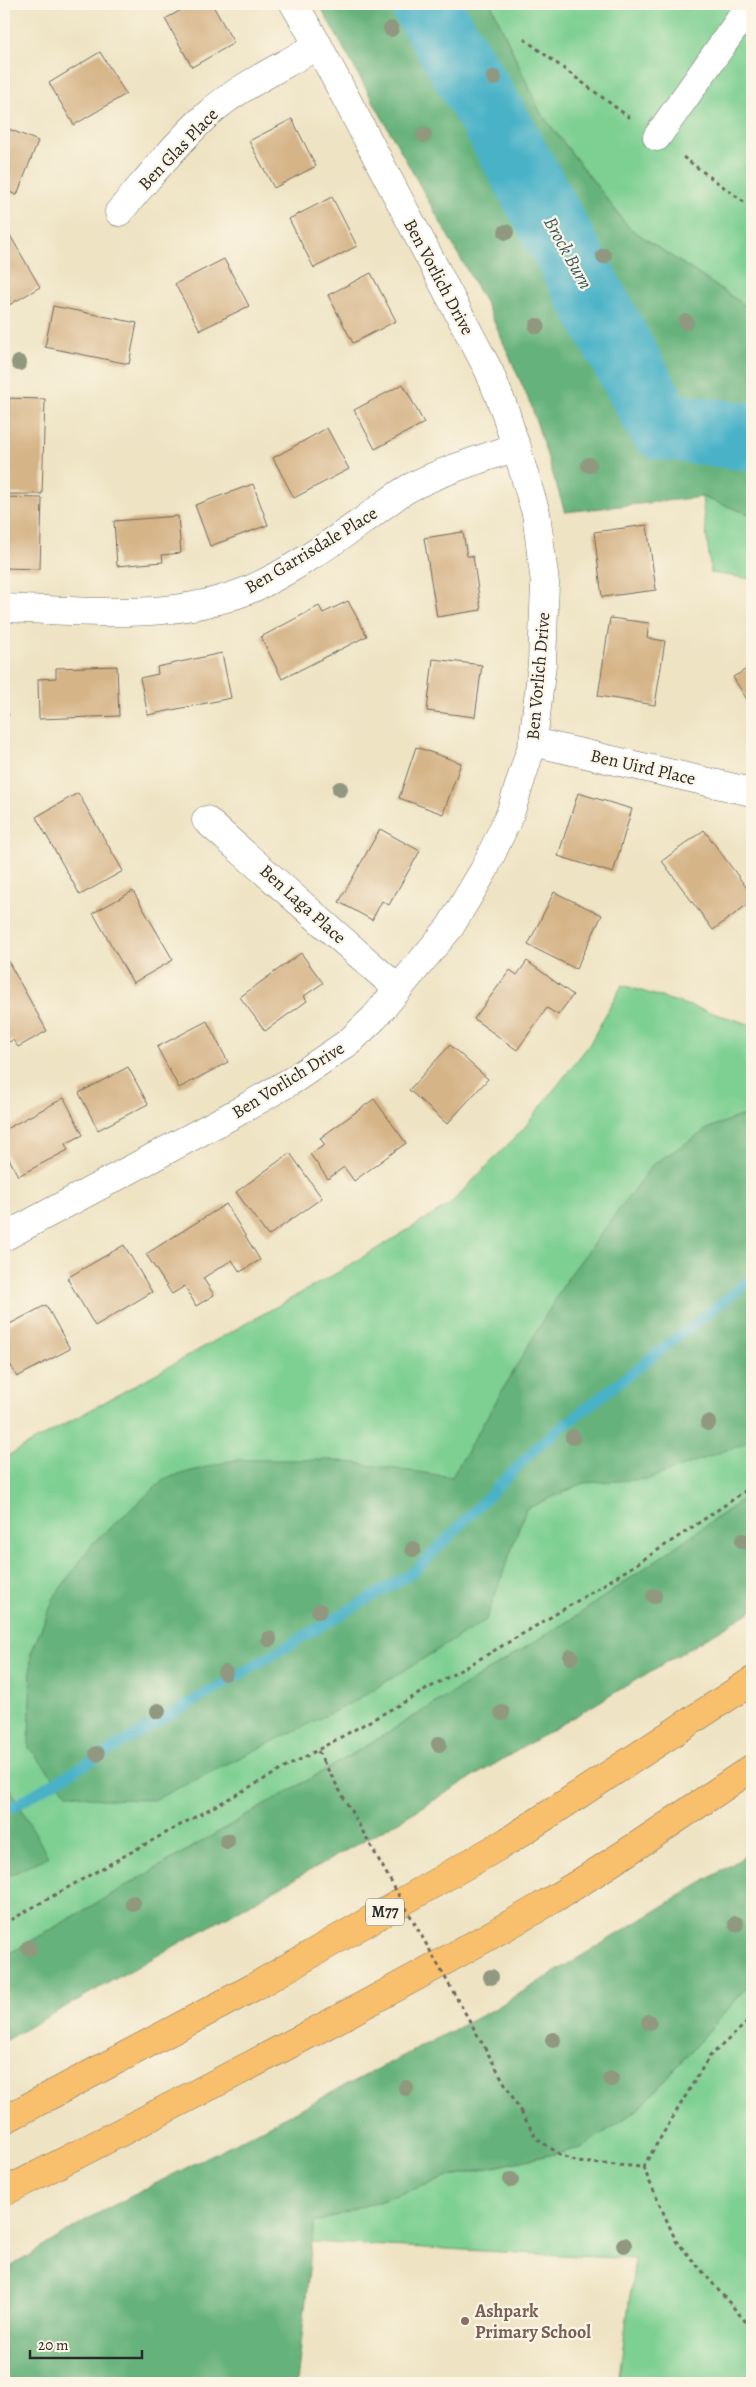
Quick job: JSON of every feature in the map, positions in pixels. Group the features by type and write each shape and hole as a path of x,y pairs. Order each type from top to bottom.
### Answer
{"highway":[{"name":"M77","path":"4,2120 245,1991 508,1841 752,1681"},
{"path":"4,2192 383,1994 536,1909 680,1817 752,1768"}],"street":[{"name":"Ben Vorlich Drive","path":"4,1237 236,1114 293,1080 349,1042 374,1018 450,927 484,870 510,814 533,742 542,664 545,583 536,513 505,410 488,371 318,45 294,4"},
{"path":"657,137 751,4"},
{"name":"Ben Glas Place","path":"119,212 178,144 208,113 318,45"},
{"name":"Ben Garrisdale Place","path":"4,608 106,611 167,610 216,600 251,589 344,534 410,488 446,471 516,447"},
{"name":"Ben Uird Place","path":"533,742 752,792"},
{"name":"Ben Laga Place","path":"206,820 398,989"}],"path":[{"path":"4,1924 117,1858 318,1751 543,1622 688,1532 752,1486"},
{"path":"318,1751 536,2139 561,2155 577,2162 643,2167"},
{"path":"643,2167 708,2057 752,2018"},
{"path":"643,2167 676,2241 752,2329"}],"green space":[{"path":"319,4 491,4 540,112 629,228 752,310 752,515 702,497 565,512 531,405 487,306"},
{"path":"491,4 729,4 752,21 752,310 629,228 540,112"},
{"path":"702,497 752,515 752,579 711,573"},
{"path":"622,985 752,1025 752,1493 578,1615 368,1745 4,1957 4,1458 335,1274 449,1205 524,1128 589,1045"},
{"path":"740,1116 752,1119 752,1436 743,1444 648,1479 584,1483 526,1509 486,1620 355,1701 154,1800 100,1799 67,1793 29,1748 31,1653 55,1596 93,1543 166,1478 233,1460 333,1460 452,1477 567,1279 652,1165 709,1128"},
{"path":"752,1493 752,1611 404,1818 4,2041 4,1957 368,1745 578,1615"},
{"path":"4,1777 48,1857 4,1878"},
{"path":"752,1852 752,1982 640,2108 581,2148 452,2176 314,2223 297,2383 4,2383 4,2271 89,2218 496,2008"},
{"path":"752,1982 752,2383 618,2383 635,2259 311,2242 314,2223 452,2176 581,2148 640,2108"}],"building":[{"path":"192,4 212,4 234,43 192,67 165,19"},
{"path":"100,52 126,94 74,125 49,83"},
{"path":"292,119 316,166 274,188 249,141"},
{"path":"4,127 38,141 17,195 4,190"},
{"path":"332,197 357,246 314,268 289,219"},
{"path":"7,230 40,287 4,308 4,232"},
{"path":"224,259 249,306 200,330 175,284"},
{"path":"371,273 396,321 353,343 328,295"},
{"path":"53,306 137,323 129,364 45,347"},
{"path":"403,384 424,423 375,449 354,410"},
{"path":"4,398 45,399 42,494 4,494"},
{"path":"327,428 349,469 294,498 273,458"},
{"path":"253,484 268,525 210,546 195,505"},
{"path":"4,497 42,498 40,569 4,568"},
{"path":"178,516 181,553 162,555 163,562 117,566 114,521"},
{"path":"647,525 656,590 602,597 594,532"},
{"path":"463,532 467,556 473,556 481,610 437,617 424,538"},
{"path":"348,601 367,636 282,679 261,637 319,606 323,613"},
{"path":"610,618 649,623 647,638 665,641 655,705 598,696"},
{"path":"222,653 231,698 148,715 140,678 158,674 157,667"},
{"path":"433,659 482,665 475,717 427,711"},
{"path":"117,666 119,716 39,719 38,679 56,678 56,668"},
{"path":"752,666 752,708 733,677"},
{"path":"4,708 9,715 4,719"},
{"path":"416,747 461,763 443,814 399,798"},
{"path":"78,793 123,871 80,895 36,817"},
{"path":"578,793 632,809 613,873 558,856"},
{"path":"380,829 420,851 389,905 382,901 372,920 339,902"},
{"path":"704,830 752,895 752,901 713,930 662,861"},
{"path":"133,891 173,960 133,983 93,913"},
{"path":"554,892 602,915 576,969 528,945"},
{"path":"301,953 323,983 304,996 307,1001 265,1031 240,997"},
{"path":"8,961 47,1031 18,1047 13,1040 4,1044 4,963"},
{"path":"527,961 573,995 558,1015 547,1008 517,1050 474,1019 510,970 517,975"},
{"path":"207,1021 228,1062 179,1088 157,1047"},
{"path":"450,1045 488,1079 447,1124 409,1090"},
{"path":"128,1067 148,1104 98,1130 79,1093"},
{"path":"64,1098 83,1135 65,1144 68,1150 18,1176 4,1149 4,1130"},
{"path":"374,1099 406,1143 354,1181 344,1167 328,1179 310,1154 325,1145 320,1138"},
{"path":"290,1153 322,1198 268,1236 236,1192"},
{"path":"226,1204 260,1260 240,1272 232,1260 203,1278 214,1295 196,1306 185,1286 172,1294 146,1254"},
{"path":"124,1245 152,1292 95,1326 67,1278"},
{"path":"46,1305 70,1349 17,1377 4,1353 4,1327"}],"waterway":[{"name":"Brock Burn","path":"425,4 500,129 662,426 752,437"},
{"path":"4,1812 414,1572 539,1445 752,1279"}],"place":[{"name":"Ashpark Primary School","path":"465,2321"}]}
